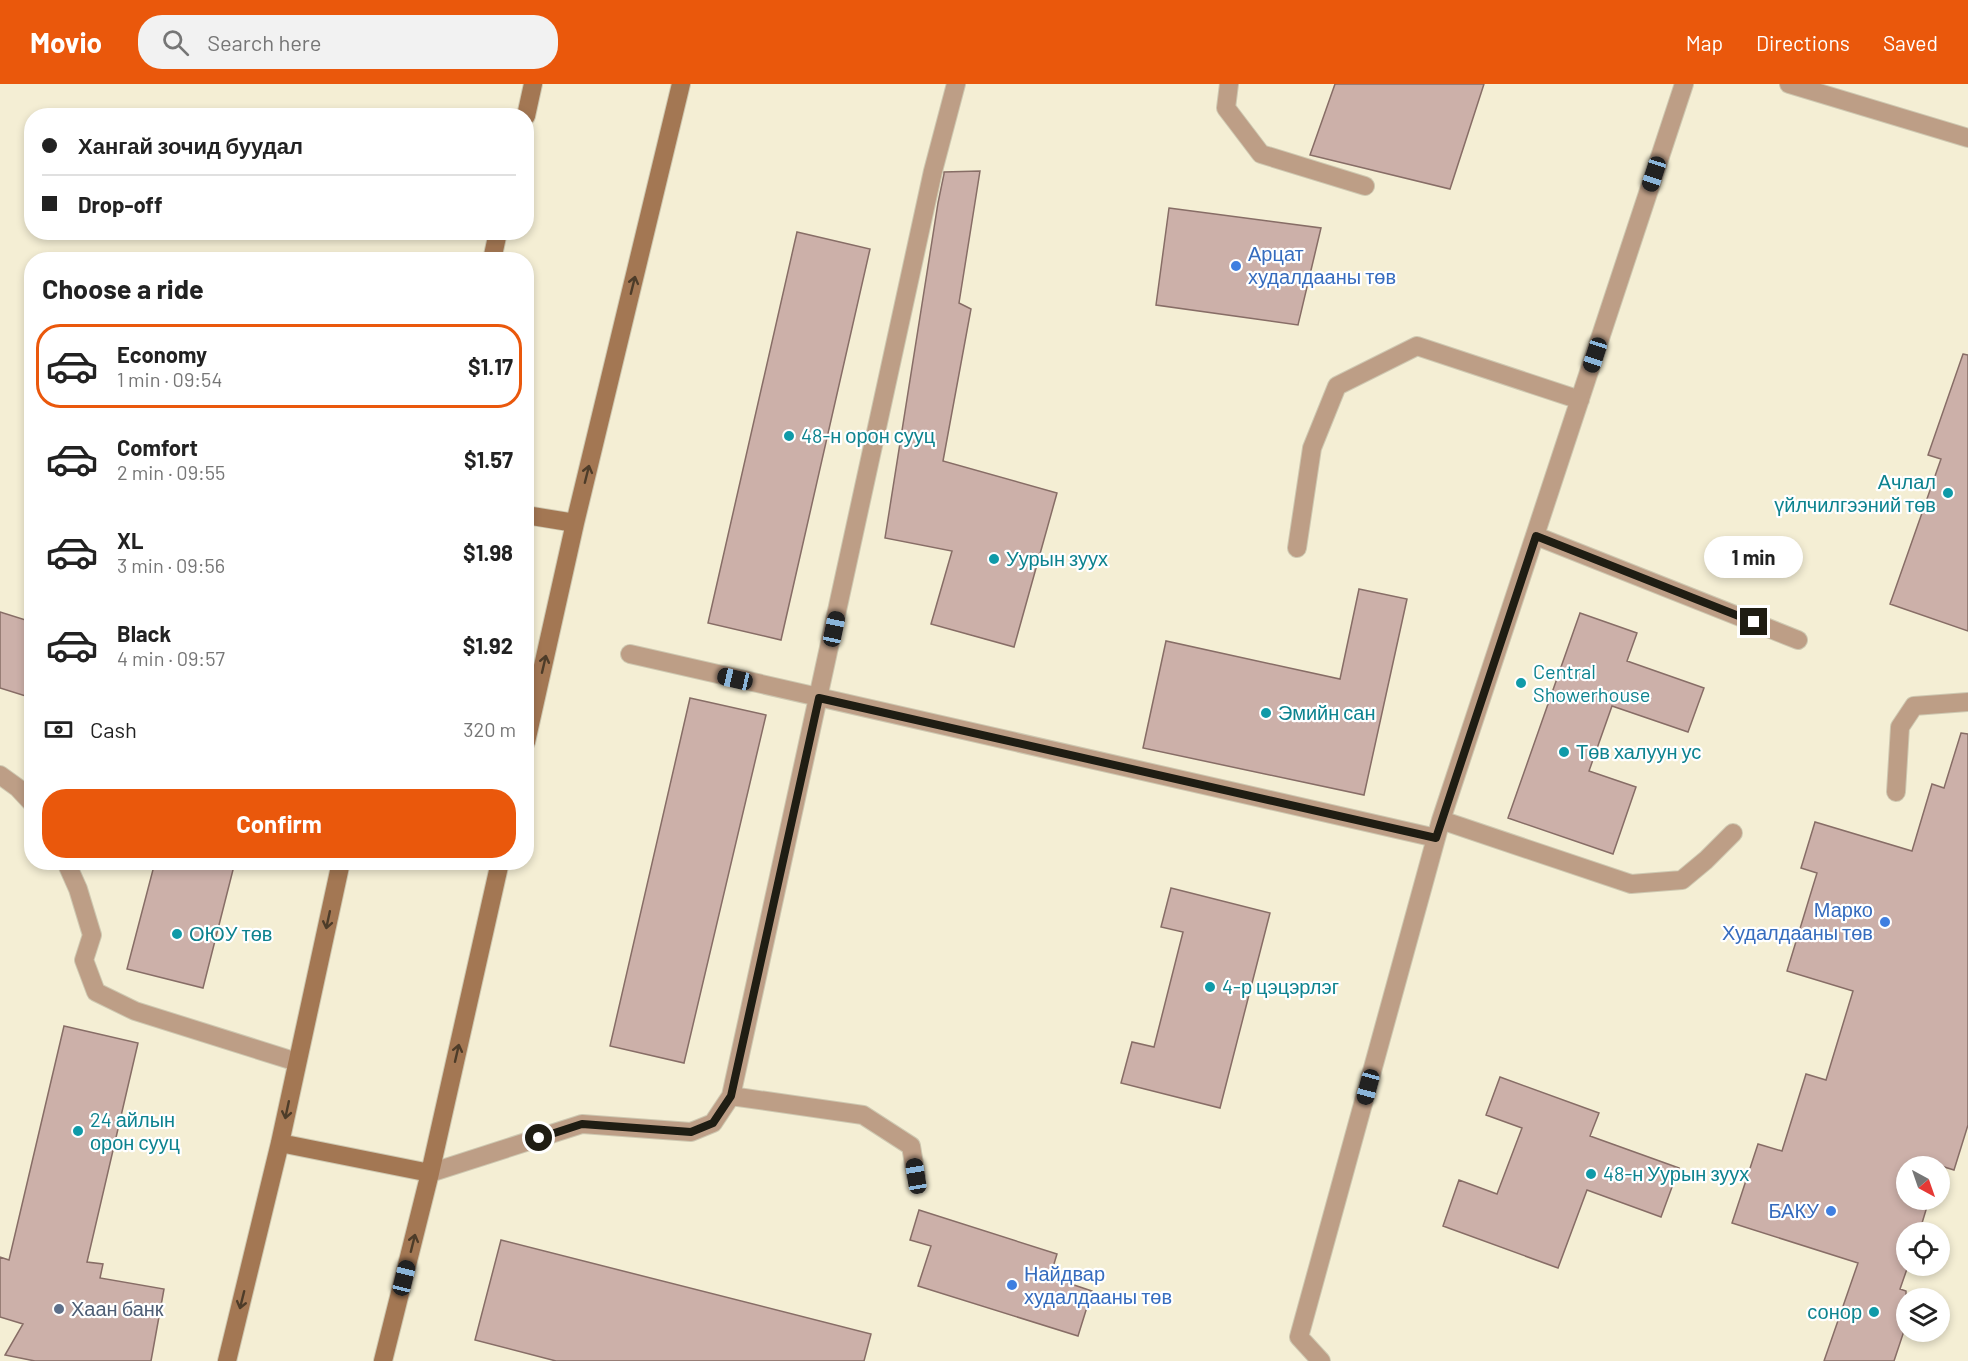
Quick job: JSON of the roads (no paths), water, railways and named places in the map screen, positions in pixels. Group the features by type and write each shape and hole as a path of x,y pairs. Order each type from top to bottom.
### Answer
{"main road":[{"path":"528,108 533,84"},
{"path":"534,706 575,523 681,84"},
{"path":"534,516 575,523"},
{"path":"227,1361 280,1143 339,870"},
{"path":"383,1361 430,1173 498,870"},
{"path":"280,1143 430,1173"}],"street":[{"path":"430,1173 582,1124 691,1132 713,1123 731,1096 933,171 956,84"},
{"path":"1229,84 1226,108 1261,154 1365,186"},
{"path":"1322,1361 1299,1337 1439,829 1684,84"},
{"path":"1789,84 1968,138"},
{"path":"1297,548 1312,448 1337,386 1417,346 1580,400"},
{"path":"1536,536 1798,640"},
{"path":"630,654 819,698 1439,829 1631,884 1682,880 1733,833"},
{"path":"1896,792 1900,727 1914,706 1968,702"},
{"path":"0,775 24,794"},
{"path":"70,870 92,935 84,960 96,992 135,1011 297,1062"},
{"path":"731,1096 863,1115 911,1146 916,1176"}],"place":[{"name":"Арцат худалдааны төв","path":"1236,266"},
{"name":"48-н орон сууц","path":"789,436"},
{"name":"Ачлал үйлчилгээний төв","path":"1948,493"},
{"name":"Уурын зуух","path":"994,559"},
{"name":"Central Showerhouse","path":"1521,683"},
{"name":"Эмийн сан","path":"1266,713"},
{"name":"Төв халуун ус","path":"1564,752"},
{"name":"Марко Худалдааны төв","path":"1885,922"},
{"name":"ОЮУ төв","path":"177,934"},
{"name":"4-р цэцэрлэг","path":"1210,987"},
{"name":"24 айлын орон сууц","path":"78,1131"},
{"name":"48-н Уурын зуух","path":"1591,1174"},
{"name":"БАКУ","path":"1831,1211"},
{"name":"Найдвар худалдааны төв","path":"1012,1285"},
{"name":"Хаан банк","path":"59,1309"},
{"name":"сонор","path":"1874,1312"}]}
